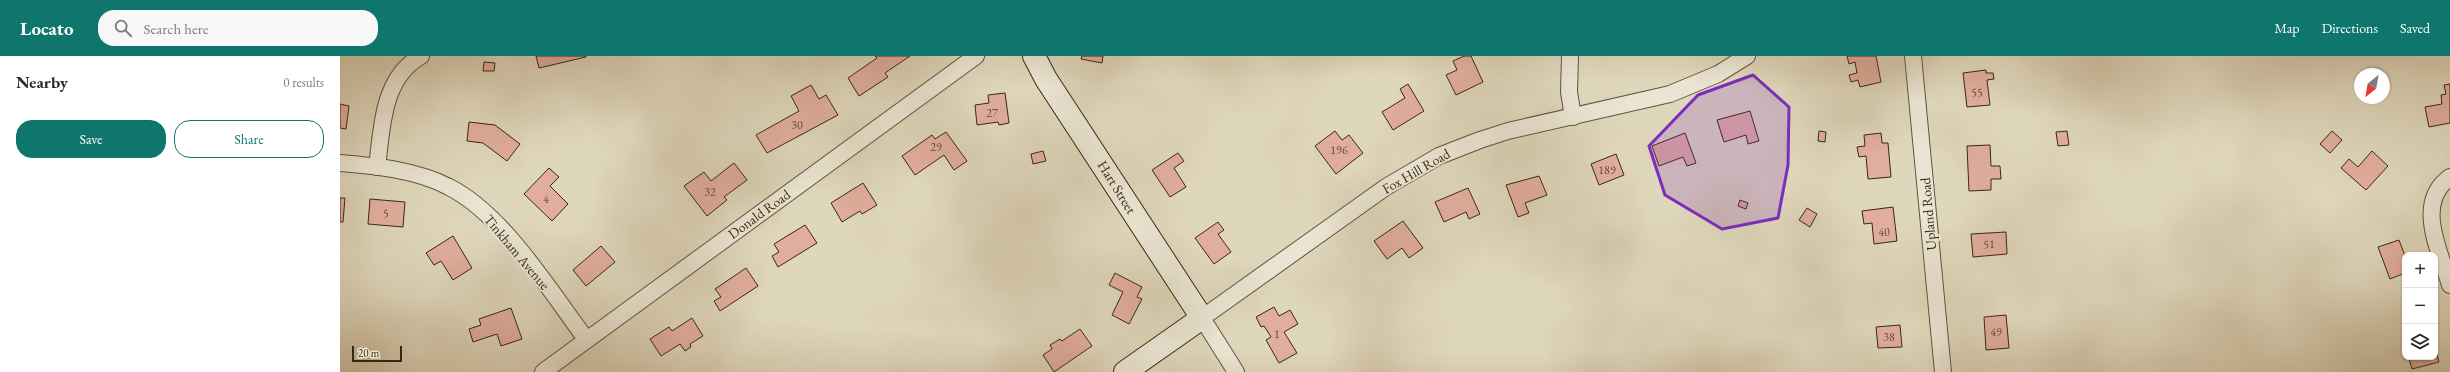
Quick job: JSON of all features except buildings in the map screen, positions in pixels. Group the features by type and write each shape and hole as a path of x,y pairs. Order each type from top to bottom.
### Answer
{"street":[{"path":"376,167 384,114 390,92 403,71 421,56"},
{"name":"Donald Road","path":"543,372 586,339 976,56"},
{"name":"Hart Street","path":"1034,56 1046,79 1202,318"},
{"path":"1570,56 1569,92 1573,117"},
{"name":"Fox Hill Road","path":"1125,372 1386,187 1439,156 1480,140 1670,94 1718,74 1748,56"},
{"name":"Upland Road","path":"1913,56 1943,372"},
{"name":"Tinkham Avenue","path":"340,163 376,167 433,180 472,201 504,231 586,339"},
{"path":"2450,177 2436,192 2430,214 2450,285"},
{"path":"1202,318 1236,372"}],"highlighted area":[{"path":"1753,75 1789,107 1788,165 1778,218 1722,229 1665,195 1649,146 1698,95"}]}
